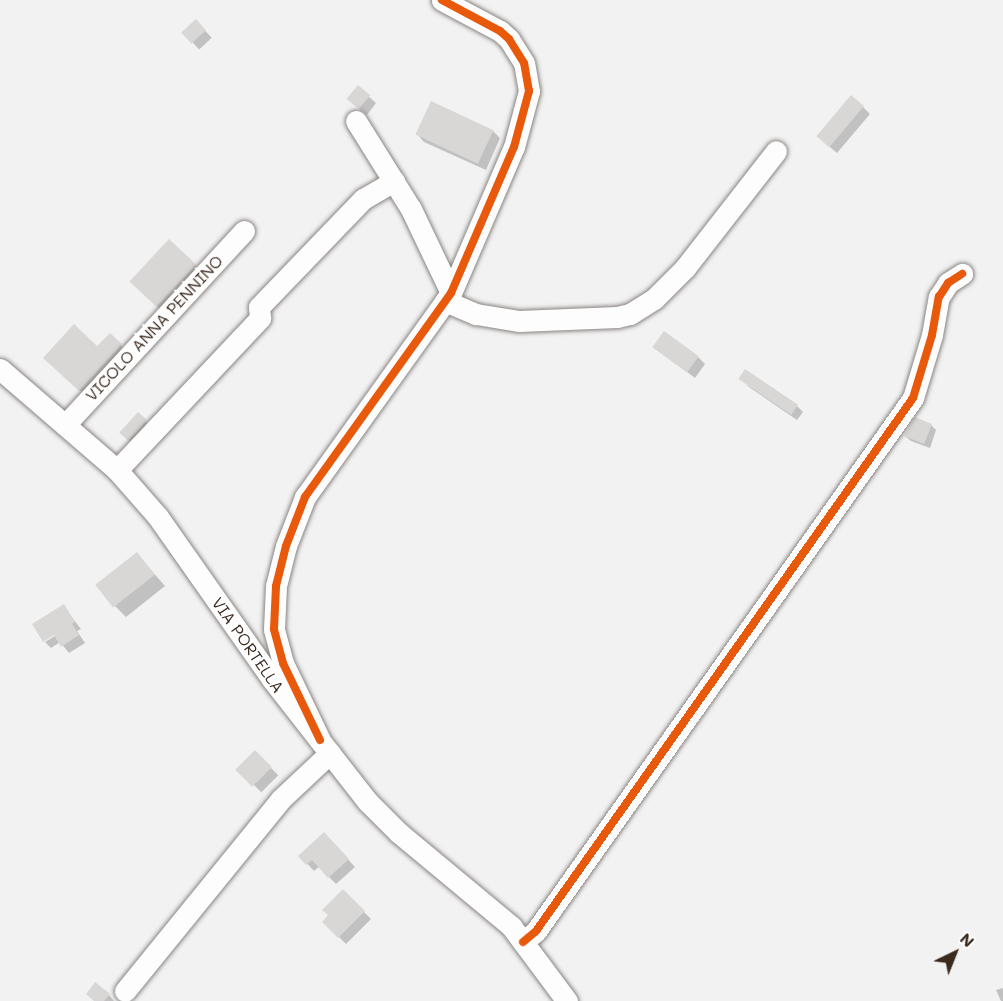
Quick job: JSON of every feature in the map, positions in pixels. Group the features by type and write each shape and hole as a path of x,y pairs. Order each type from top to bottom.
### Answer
{"street":[{"path":"125,991 325,747 283,663 274,629 273,607 281,566 306,497 448,297 514,147 529,91 524,63 509,39 474,4 442,0"},
{"path":"356,121 411,209 448,297 476,314 519,321 617,317 630,314 654,299 685,267 776,152"},
{"path":"117,470 260,318 259,307 363,199 394,180"},
{"name":"VICOLO ANNA PENNINO","path":"65,425 243,231"},
{"path":"523,942 536,931 913,398 932,335 939,297 948,283 962,274"},
{"name":"VIA PORTELLA","path":"0,369 117,470 158,517 271,678 368,802 399,833 511,926 567,1001"},
{"path":"246,641 274,629"}],"building":[{"path":"196,19 206,30 191,44 181,32"},
{"path":"358,85 370,95 359,109 346,99"},
{"path":"851,95 864,106 829,147 816,136"},
{"path":"431,101 494,130 478,164 415,135"},
{"path":"169,239 196,264 157,307 129,281"},
{"path":"74,324 97,346 110,333 122,344 79,391 43,358"},
{"path":"664,331 699,356 687,372 652,347"},
{"path":"745,369 798,405 791,415 738,379"},
{"path":"138,412 147,420 128,441 119,433"},
{"path":"915,417 932,424 924,444 904,436"},
{"path":"137,552 155,575 113,607 95,585"},
{"path":"64,604 75,622 72,624 79,635 61,647 54,635 43,642 32,624"},
{"path":"255,750 272,767 252,787 235,770"},
{"path":"324,832 349,859 328,878 312,860 306,865 298,856"},
{"path":"343,889 365,911 338,938 322,922 328,915 322,910"},
{"path":"95,982 110,994 104,1001 94,1001 86,994"}],"cycle path":[{"path":"320,740 283,663 274,629 276,586 286,546 305,497 451,293 514,147 529,91 524,63 509,39 500,31 442,0"},
{"path":"523,942 536,931 913,398 932,335 939,297 948,283 962,274"}]}
